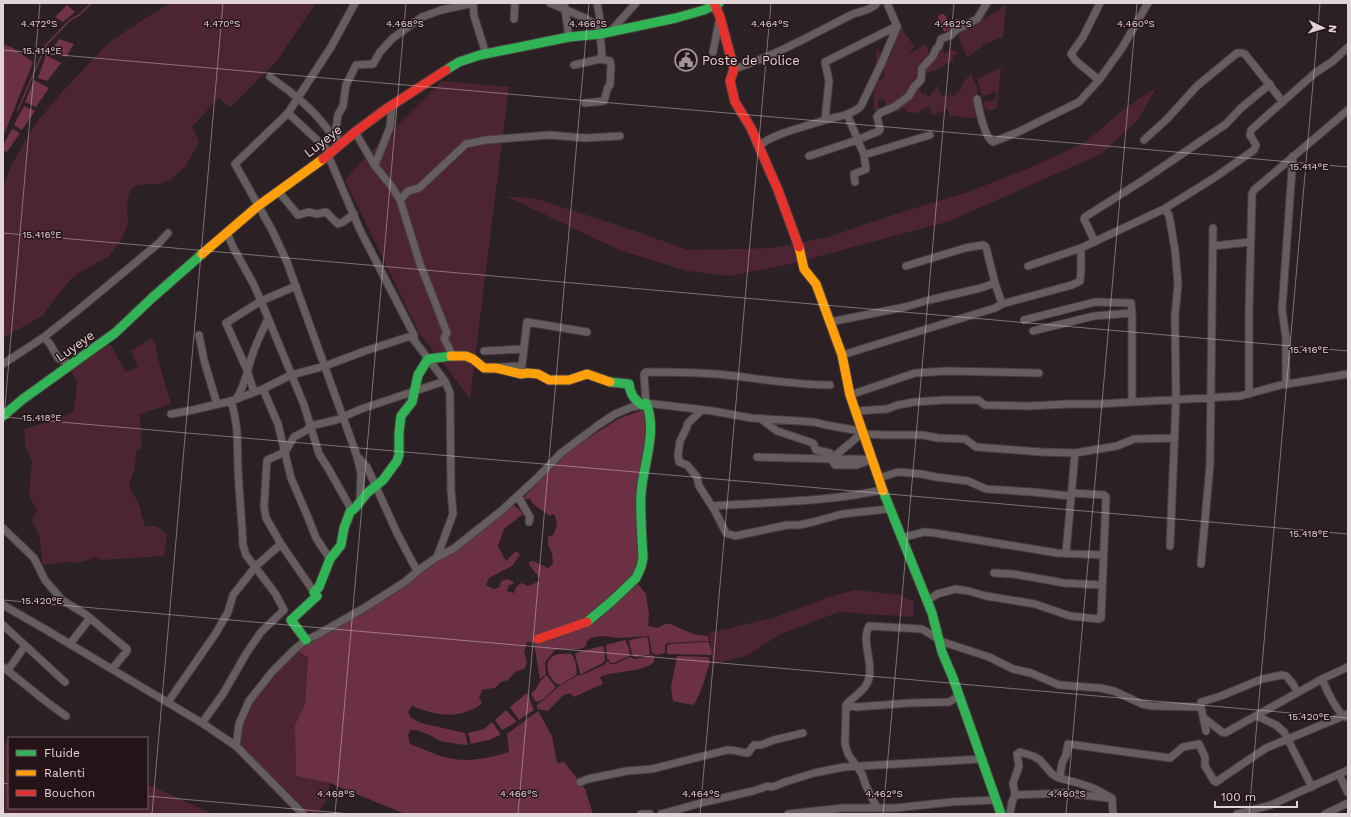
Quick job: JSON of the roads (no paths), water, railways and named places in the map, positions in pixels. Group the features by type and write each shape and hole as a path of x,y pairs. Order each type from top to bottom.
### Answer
{"street":[{"path":"355,3 331,47 288,113 235,164 272,230 296,286 357,456 361,474 360,500"},
{"path":"338,144 336,129 338,115 343,106 346,85 356,65 373,64 380,52 393,38 422,17 441,10 474,3 474,16 486,54"},
{"path":"514,3 514,19"},
{"path":"550,3 564,6 586,18 604,32"},
{"path":"597,3 604,32 602,54 600,59"},
{"path":"604,32 636,3"},
{"path":"734,69 757,62 854,14 875,6 877,3"},
{"path":"759,146 763,142 786,133 847,114 856,110 860,106 880,67 897,27 897,23 887,3"},
{"path":"809,156 879,131 878,115 894,107 911,93 914,87 921,80 922,68 933,56 941,39 951,35 956,30 977,19 987,3"},
{"path":"1099,80 1071,54 1083,37 1100,3"},
{"path":"977,99 983,124 990,141 993,142 1018,132 1078,102 1099,80 1129,37 1148,3"},
{"path":"716,4 734,69 730,81 736,102 751,128 786,211 800,251 804,269 816,284 842,355 850,395 871,462 879,478 888,509 932,613 942,652 960,696 1001,814"},
{"name":"Luyeye","path":"3,416 23,398 115,333 152,298 258,206 329,154 338,144 392,105 459,62 486,54 569,37 676,18 716,4"},
{"path":"564,6 569,37"},
{"path":"713,52 720,17"},
{"path":"825,120 829,80 824,64 825,62 897,27"},
{"path":"1028,266 1095,242 1164,208 1214,178 1254,150 1256,145 1250,135 1251,130 1315,73 1333,61 1348,47"},
{"path":"1144,140 1167,119 1197,86 1237,53 1245,54 1283,102"},
{"path":"574,65 600,59 610,61 610,85 604,101 585,103"},
{"path":"270,77 299,98 326,126 338,144"},
{"path":"1095,242 1085,221 1085,217 1145,179 1226,124 1241,108 1270,84"},
{"path":"375,165 390,127 392,105"},
{"path":"1250,394 1250,242 1252,194 1254,190 1348,110"},
{"path":"288,113 329,154 360,230 414,335 414,340 445,381 451,398 449,411 451,490 454,508 452,519 437,557"},
{"path":"847,114 864,155 866,169 854,174 855,182"},
{"path":"355,132 375,165 400,200 420,264 447,333 444,338 453,356"},
{"path":"400,200 408,191 419,188 466,144 486,140 550,135 585,138 620,136"},
{"path":"864,155 930,135"},
{"path":"1286,384 1286,338 1282,310 1293,156"},
{"path":"278,191 298,214 309,212 317,214 326,212 338,224 354,214"},
{"path":"1164,208 1169,215 1178,274 1178,295 1175,316 1175,438 1170,546"},
{"path":"1201,564 1210,465 1213,228"},
{"path":"3,364 44,337 77,311 159,243 168,233"},
{"path":"227,233 261,301 304,405 319,454 350,507 341,545 330,559 319,587 314,592"},
{"path":"1213,246 1250,242"},
{"path":"906,266 964,248 983,245 986,247 1002,304"},
{"path":"842,355 995,308 1002,304 1072,285 1080,281 1081,248"},
{"path":"830,322 905,307 996,283"},
{"path":"254,392 247,370 226,323 261,301 296,286"},
{"path":"1024,320 1095,302 1131,302 1132,402"},
{"path":"1033,331 1094,316 1132,313"},
{"path":"268,319 259,337 240,393 234,400 237,426 243,545 246,555 276,593 284,610 306,640"},
{"path":"428,359 453,356 469,357 482,368 522,366 527,322 587,332"},
{"path":"199,335 204,360 217,404"},
{"path":"171,414 234,400 263,389 291,375 325,366 365,350 414,335"},
{"path":"44,337 58,358 70,365"},
{"path":"484,350 524,349"},
{"path":"350,512 367,493 383,480 398,459 401,416 410,405 420,372 428,359"},
{"path":"496,368 521,374 538,374 551,381 569,380 587,374 606,381 629,384 630,394 636,402 644,404 702,410 751,418 814,422 862,433 922,435 938,438 965,439 976,447 1075,453 1117,446 1134,439 1175,438"},
{"path":"850,395 915,373 947,371 1039,372"},
{"path":"538,639 585,624 612,602 636,578 641,567 643,558 642,492 649,448 650,427 650,414 644,404 644,374 646,372 715,374 805,385 830,385"},
{"path":"856,411 886,409 914,402 963,399 978,400 985,405 1014,406 1176,400 1250,394 1286,384 1348,374"},
{"path":"291,620 317,596 280,544 266,518 264,507 267,460 285,452 294,437 307,430 310,426 336,420 445,381"},
{"path":"263,389 278,424 291,478 316,538 330,559"},
{"path":"236,746 239,724 250,701 272,672 306,640 364,608 406,581 437,557 453,548 501,511 561,453 597,426 615,414 644,404"},
{"path":"702,410 688,423 680,441 678,455 679,462 687,465 697,477 699,486 712,506 726,533 736,536 787,525 798,525 813,522 842,514 888,509"},
{"path":"761,419 777,431 813,443 816,450 830,453 831,459"},
{"path":"831,459 862,433"},
{"path":"1066,553 1075,453"},
{"path":"357,456 367,467 397,533 417,572"},
{"path":"757,457 857,459 871,462"},
{"path":"879,478 898,472 968,481 986,489 1071,495 1104,495 1106,497 1102,616 1099,619 1070,616 1035,604 986,596 956,589 937,594 927,601"},
{"path":"712,506 812,500 851,496 882,490"},
{"path":"518,496 530,517 529,522"},
{"path":"3,528 34,558 45,580 54,592 69,605 90,618 127,648 127,651 112,669"},
{"path":"901,538 924,532 1066,553 1103,555"},
{"path":"168,702 216,633 228,612 233,595 256,566 280,544"},
{"path":"994,573 1020,575 1064,583 1102,585"},
{"path":"3,605 168,702 236,746 303,814"},
{"path":"202,723 223,694 246,654 261,632 284,610"},
{"path":"70,644 90,618"},
{"path":"3,625 65,682"},
{"path":"874,810 862,774 848,754 845,744 846,706 849,701 866,685 869,679 866,636 869,626 922,629 946,643 989,657 1013,669 1031,673 1059,685 1100,688 1114,691 1142,704 1152,706 1201,707"},
{"path":"25,646 5,668 66,716"},
{"path":"1204,718 1225,733 1322,678 1348,667"},
{"path":"1206,732 1201,702 1209,698 1221,696 1257,681 1282,675 1286,676 1297,692"},
{"path":"1199,744 1205,756 1206,766 1216,782 1266,748 1346,716 1325,685 1322,678"},
{"path":"846,706 857,707 949,702 960,696"},
{"path":"1257,716 1276,725 1284,732 1312,787"},
{"path":"1059,778 1068,744 1083,745 1153,757 1170,758 1183,747 1199,744 1213,724"},
{"path":"580,782 627,771 652,769 727,750 748,753 754,745 803,733"},
{"path":"1010,814 1015,795 1013,783 1019,766 1018,752 1040,760 1052,774 1059,778 1093,788 1112,799 1113,814"},
{"path":"661,814 705,802 753,792 768,786 775,786 814,773 856,766 982,759"},
{"path":"1237,814 1272,805 1348,770"},
{"path":"1339,774 1348,793"},
{"path":"1015,795 1064,793 1110,798"},
{"path":"788,814 811,813 842,808 874,810 966,801 995,800"},
{"path":"1325,814 1348,803"},
{"path":"641,814 650,814"}],"waterway":[{"path":"18,110 46,45 70,20 79,15 92,3"}],"place":[{"name":"Poste de Police","path":"686,60"}]}
